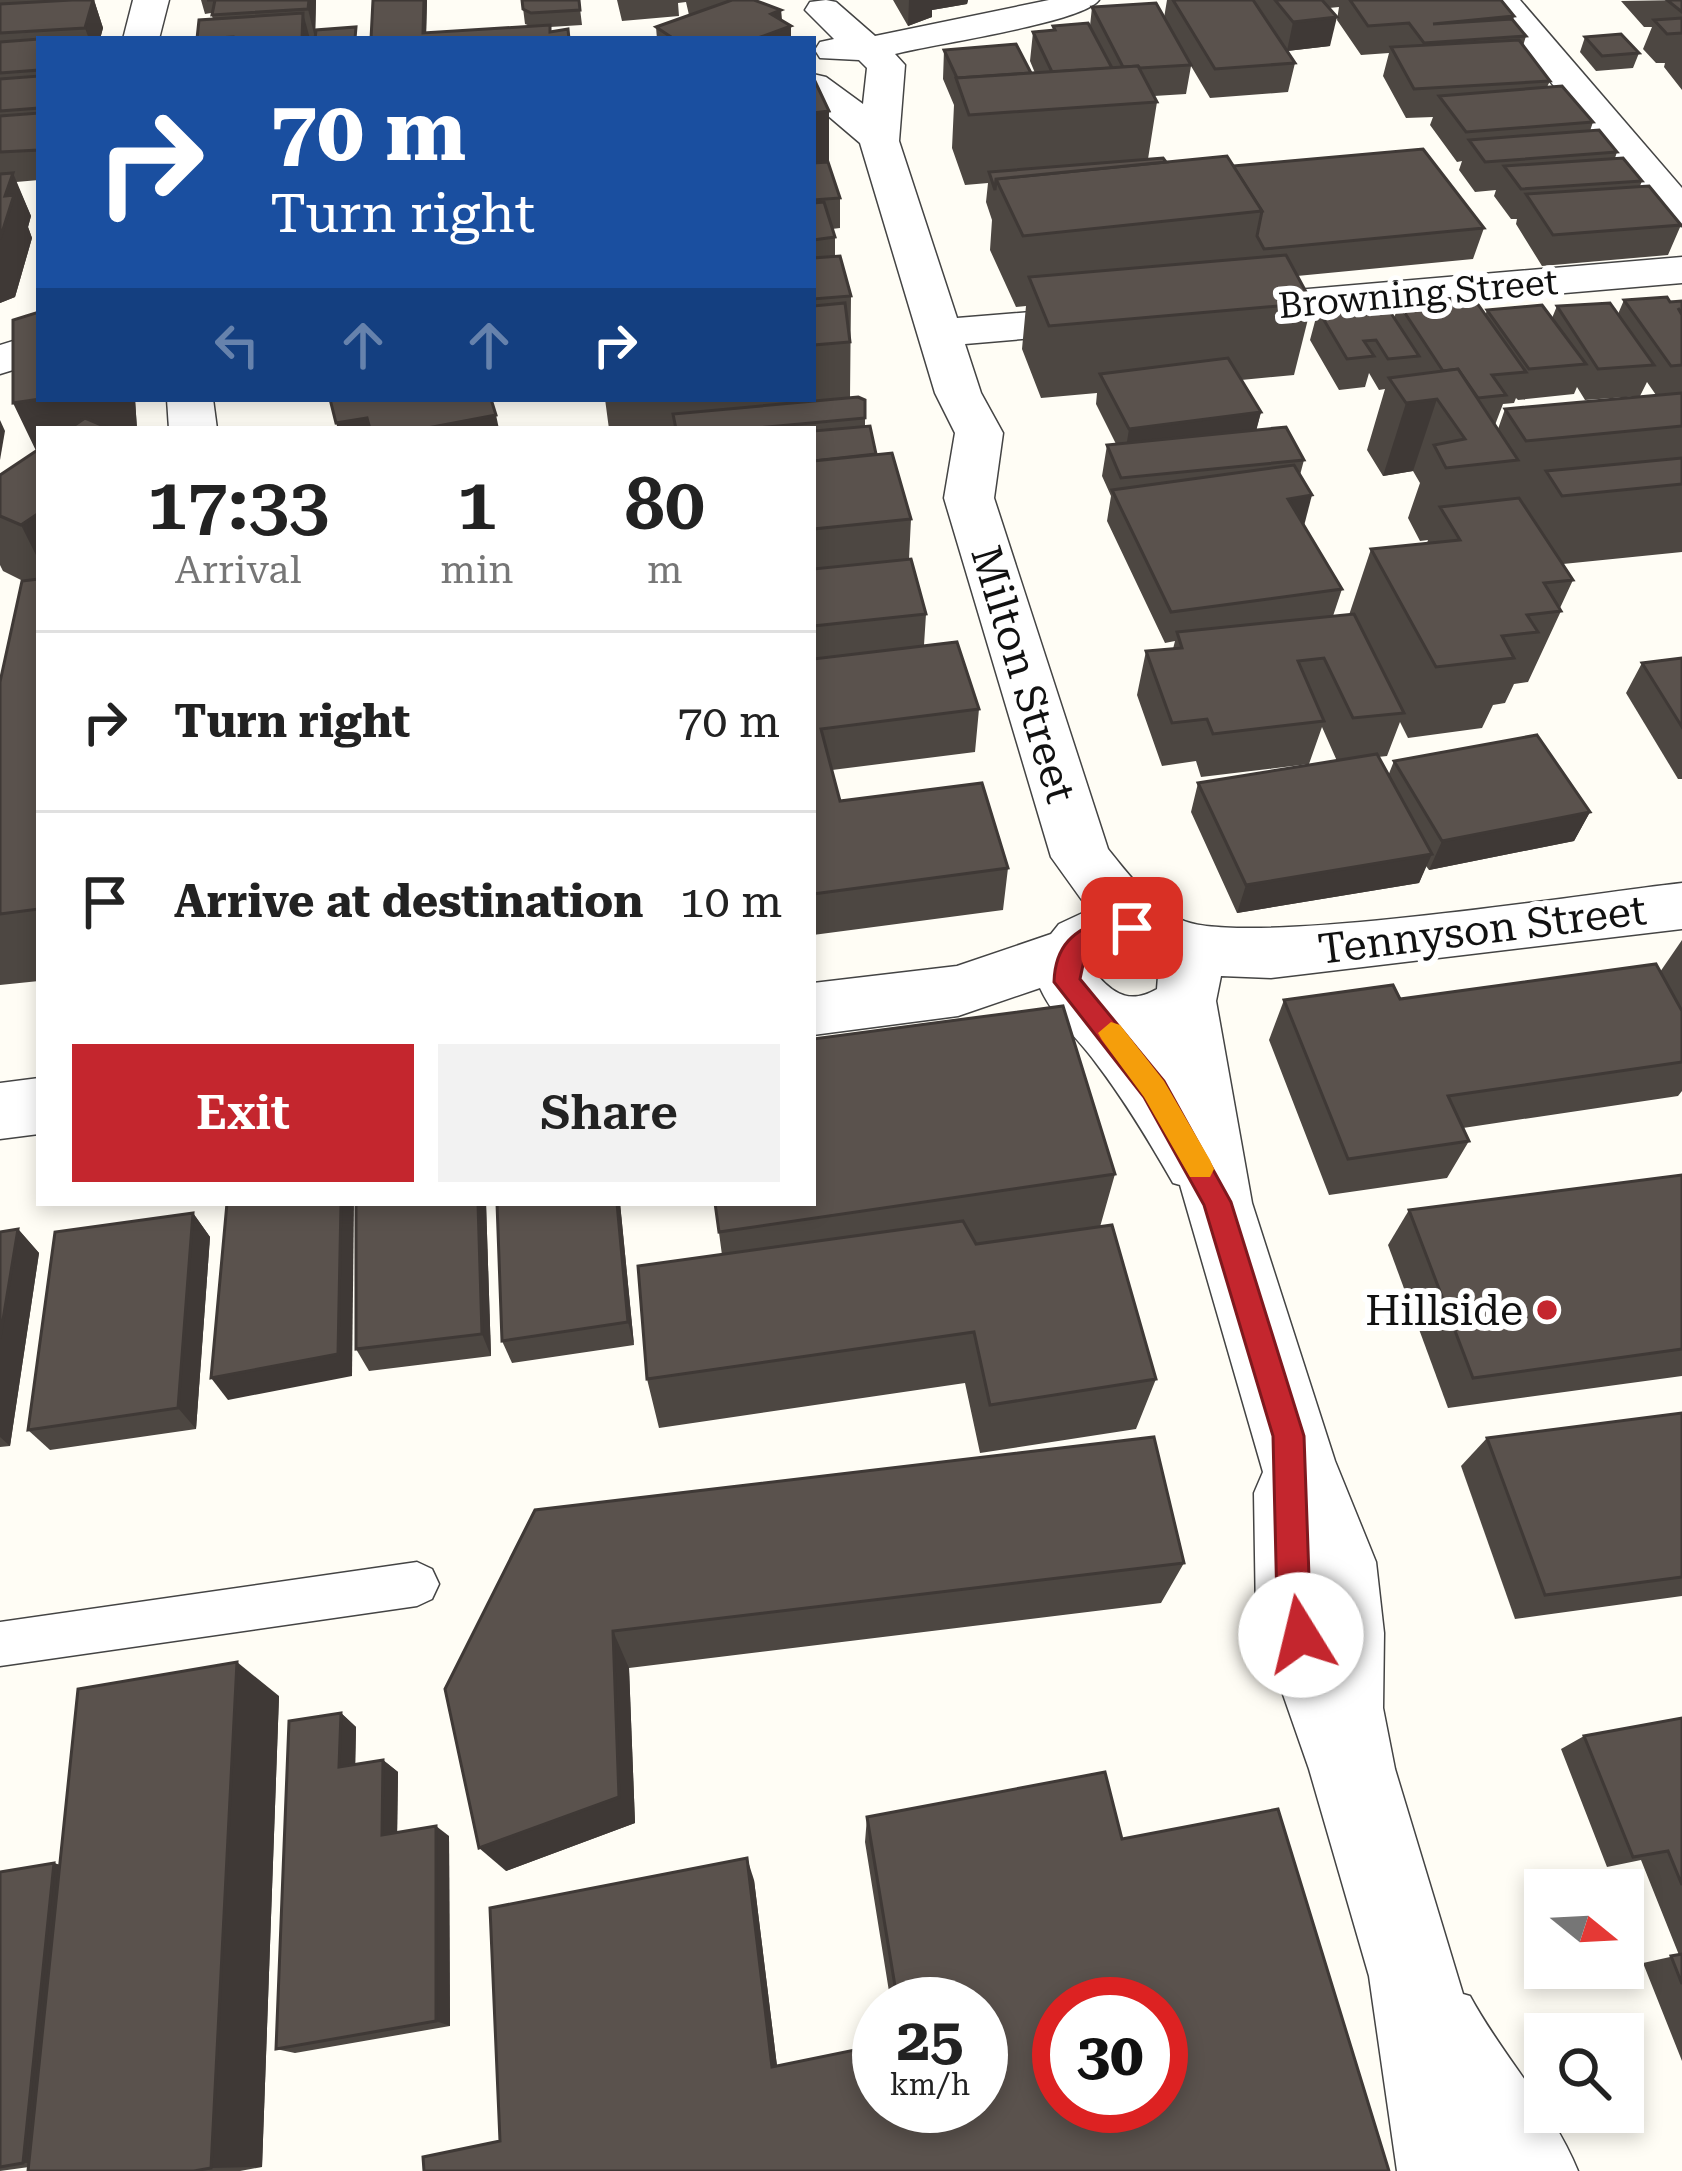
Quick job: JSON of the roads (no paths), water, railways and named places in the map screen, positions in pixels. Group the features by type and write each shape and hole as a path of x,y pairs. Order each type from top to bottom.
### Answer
{"street":[{"path":"142,36 151,0"},
{"path":"1501,0 1682,214"},
{"path":"822,5 874,51"},
{"path":"816,80 822,5"},
{"path":"816,80 874,51 950,28 1065,6"},
{"path":"956,49 1065,6"},
{"name":"Milton Street","path":"874,51 886,65 879,141 958,393 945,465 972,505 1076,844 1083,980"},
{"path":"816,80 884,95"},
{"path":"816,80 879,141"},
{"name":"Browning Street","path":"1195,312 1682,270"},
{"path":"939,333 1148,316"},
{"path":"0,360 36,348"},
{"name":"Milton Street","path":"1076,844 1107,893 1174,966"},
{"name":"Tennyson Street","path":"1174,966 1246,962 1283,952 1682,906"},
{"path":"1083,980 1107,928 1132,928 1174,966 1217,1202 1288,1436 1296,1617 1352,1769 1415,1976 1451,2055 1530,2171"},
{"path":"1083,980 1122,1023 1148,1022 1169,1014 1174,966"},
{"path":"816,1009 1083,980"},
{"path":"1083,980 1154,1089 1217,1202"},
{"path":"0,1111 36,1106"},
{"path":"1415,1976 1445,2171"}],"lane":[{"path":"0,1644 417,1585"}],"place":[{"name":"Hillside","path":"1547,1310"}]}
